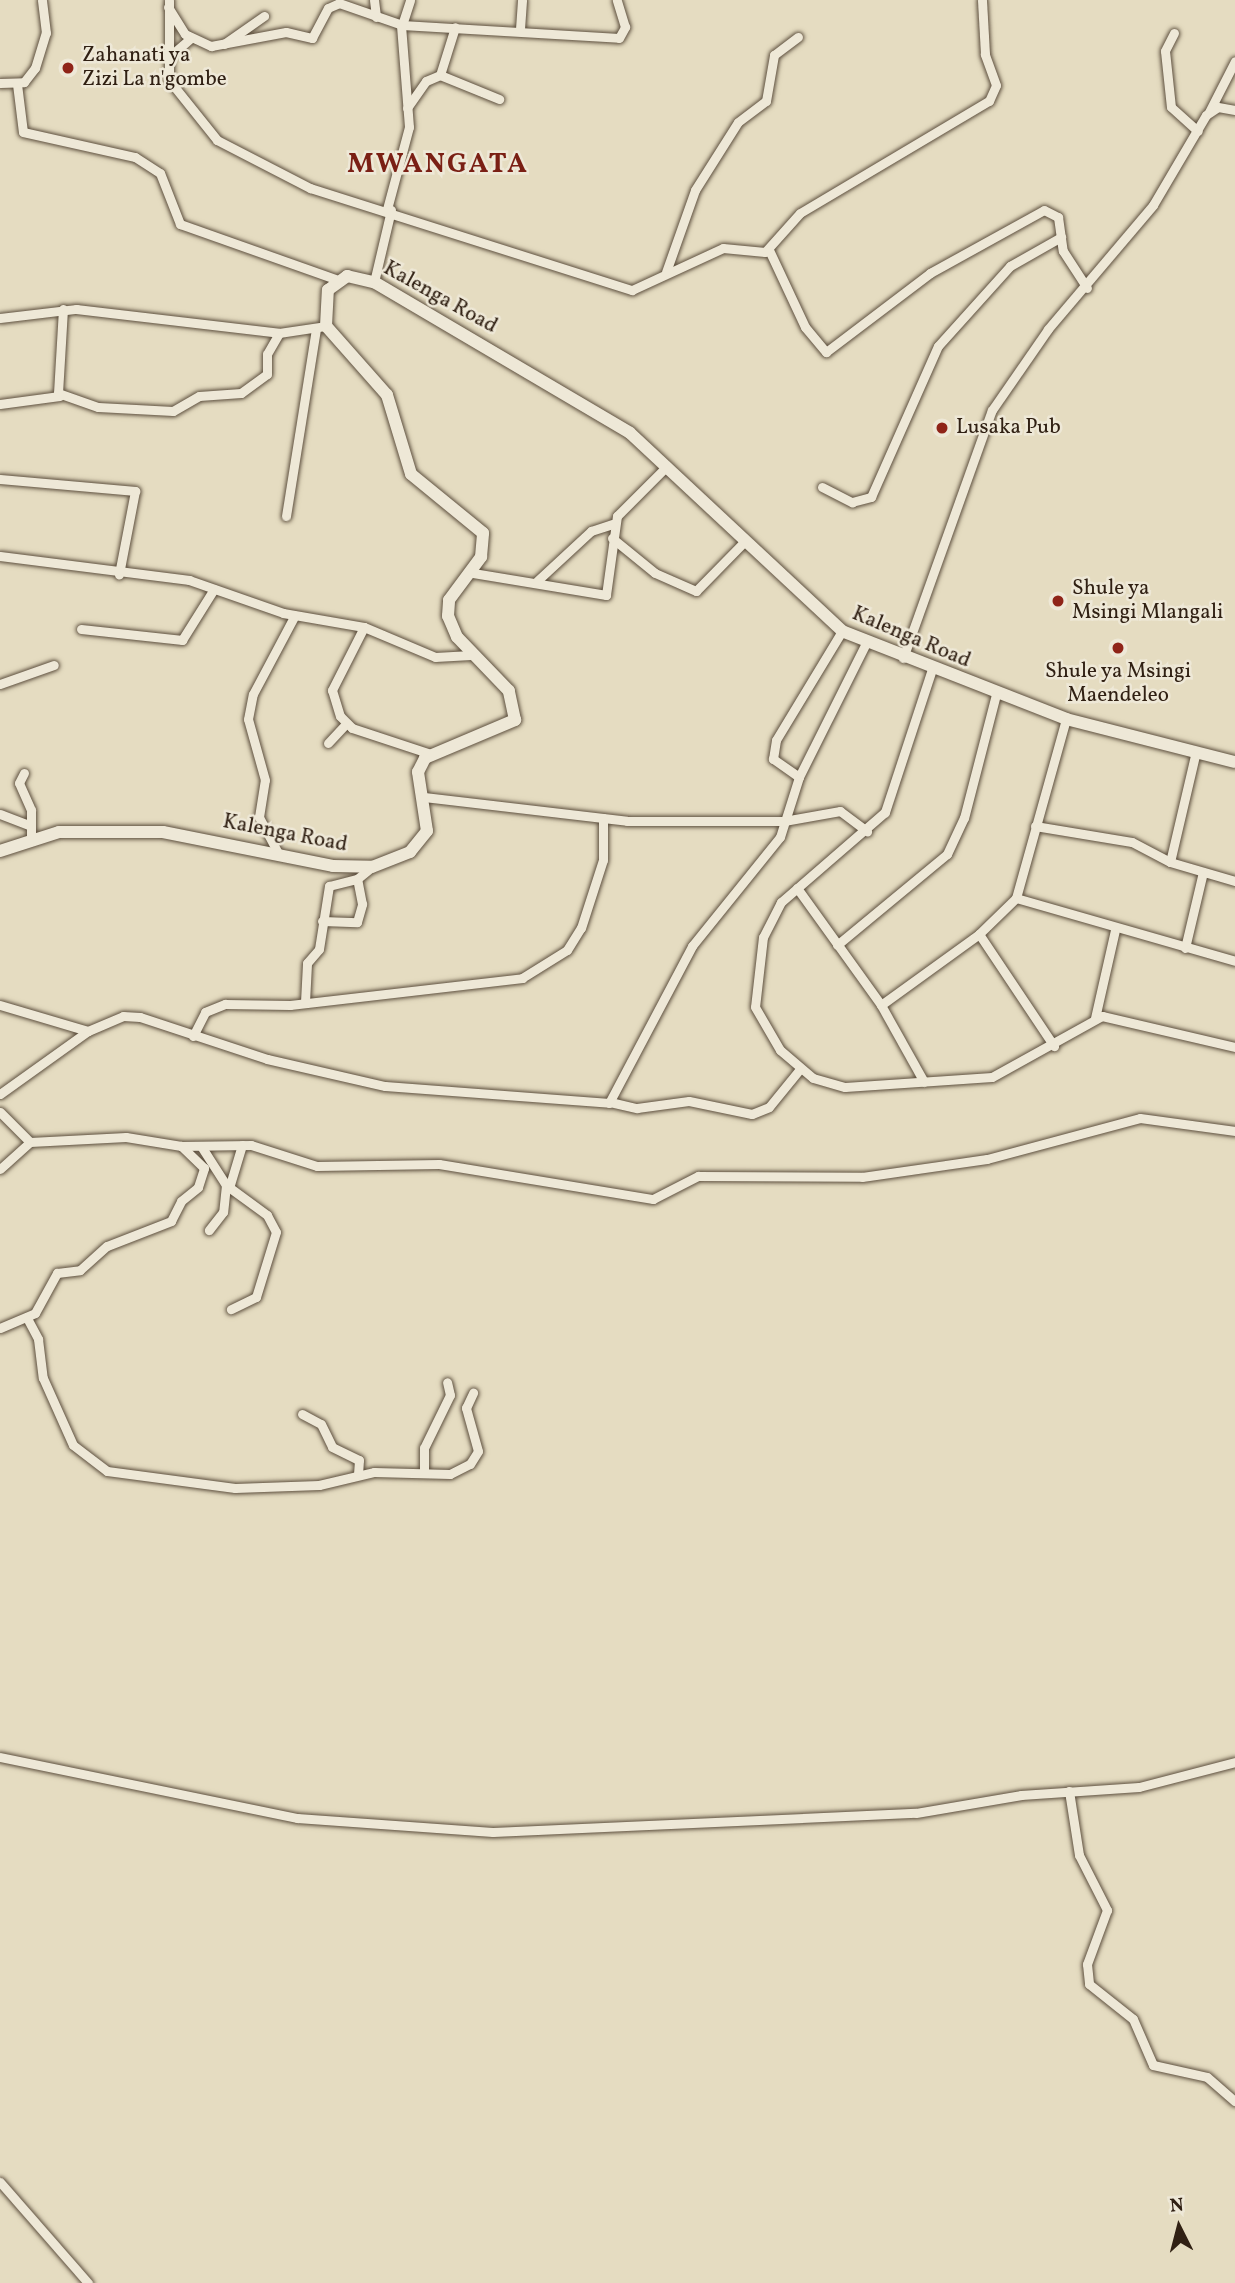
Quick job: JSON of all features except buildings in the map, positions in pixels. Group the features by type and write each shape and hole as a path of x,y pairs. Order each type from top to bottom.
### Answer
{"main road":[{"name":"Kalenga Road","path":"335,279 374,282 595,409 665,468 743,543 842,631 903,658 1066,719 1235,762"},
{"path":"335,279 324,308 321,327 387,395 411,474 483,533 473,573 449,600 448,616 471,655 509,691 515,720 431,754"},
{"name":"Kalenga Road","path":"0,851 31,838 91,830 163,832 332,866 373,867 410,852 424,838 424,797 418,772 431,754"}],"street":[{"path":"0,83 17,84 30,76 45,41 42,0"},
{"path":"374,0 376,17"},
{"path":"374,282 405,150 408,69 401,25 410,0"},
{"path":"520,29 522,0"},
{"path":"169,57 190,39 224,44 285,32 312,38 332,4 401,25 520,29 623,37 617,0"},
{"path":"769,250 783,225 800,213 992,97 996,85 985,54 982,0"},
{"path":"169,4 169,80 208,134 287,179 389,209 630,289 723,248 769,250"},
{"path":"169,4 190,39"},
{"path":"224,44 264,16"},
{"path":"440,75 455,27"},
{"path":"1174,33 1165,51 1171,107 1198,131"},
{"path":"666,272 695,190 738,122 766,101 774,55 798,37"},
{"path":"903,658 992,410 1026,357 1087,288 1153,205 1209,112 1235,61"},
{"path":"405,110 426,81 440,75 499,99"},
{"path":"17,84 23,132 135,157 160,173 180,224 335,279"},
{"path":"1209,112 1235,110"},
{"path":"769,250 809,334 830,352 907,288 1027,216 1053,213 1061,237 1087,288"},
{"path":"822,487 852,502 872,497 938,346 1010,266 1061,237"},
{"path":"0,318 63,309 279,333 321,327 286,516"},
{"path":"59,396 63,309"},
{"path":"0,404 59,396 98,407 173,411 199,396 241,393 267,374 267,354 279,333"},
{"path":"537,581 591,531 614,524 665,468"},
{"path":"0,479 135,491 119,574"},
{"path":"473,573 609,593 614,524"},
{"path":"612,538 655,573 696,591 743,543"},
{"path":"0,556 214,589 295,615 364,627 435,657 471,655"},
{"path":"81,629 182,640 214,589"},
{"path":"278,853 259,817 265,780 248,719 253,694 295,615"},
{"path":"364,627 332,690 346,724 431,754"},
{"path":"799,777 773,759 776,740 842,631"},
{"path":"610,1102 692,946 775,844 799,777 866,643"},
{"path":"0,684 54,665"},
{"path":"932,669 885,812 867,831 797,888 770,919 755,991 760,1021 800,1069 845,1087 992,1077 1055,1046 1095,1018 1110,1016 1235,1047"},
{"path":"837,945 947,854 964,818 996,694"},
{"path":"881,1004 979,934 1016,898 1066,719"},
{"path":"328,743 346,724"},
{"path":"1170,862 1196,751"},
{"path":"24,773 19,783 31,810 28,825 31,838"},
{"path":"424,797 603,818 784,821 840,811 867,831"},
{"path":"0,814 28,825"},
{"path":"193,1035 205,1012 217,1005 305,1002 433,985 499,984 548,963 581,928 603,860 603,818"},
{"path":"1035,825 1132,842 1170,862 1235,881"},
{"path":"305,1002 307,963 318,951 331,883 357,879 373,867"},
{"path":"1185,948 1203,872"},
{"path":"323,921 357,922 357,879"},
{"path":"797,888 881,1004 924,1082"},
{"path":"1016,898 1115,930 1235,961"},
{"path":"1095,1018 1115,930"},
{"path":"979,934 1055,1046"},
{"path":"0,1005 88,1031"},
{"path":"0,1094 88,1031 130,1015 193,1035 385,1086 610,1102 637,1108 689,1101 752,1114 769,1107 800,1069"},
{"path":"0,1112 30,1142"},
{"path":"0,1169 30,1142 126,1137 181,1146 242,1145 334,1168 439,1164 653,1199 698,1176 862,1177 962,1163 1140,1118 1235,1131"},
{"path":"209,1230 223,1212 242,1145"},
{"path":"0,1328 27,1318 57,1273 80,1270 107,1246 171,1221 181,1201 198,1187 204,1168 181,1146"},
{"path":"201,1146 228,1187 271,1220 276,1238 256,1297 231,1309"},
{"path":"27,1318 37,1335 43,1378 73,1445 107,1471 235,1488 319,1485 358,1475 454,1473 475,1457 479,1444 466,1408 473,1393"},
{"path":"424,1472 421,1459 435,1416 450,1395 447,1382"},
{"path":"302,1414 323,1426 332,1447 359,1460 358,1475"},
{"path":"0,1757 296,1818 493,1832 871,1816 1069,1791 1139,1787 1235,1762"},
{"path":"1069,1791 1079,1855 1107,1910 1088,1959 1089,1984 1133,2019 1153,2065 1207,2077 1235,2101"},
{"path":"0,2182 88,2283"}],"place":[{"name":"Zahanati ya Zizi La n'gombe","path":"68,68"},
{"name":"Lusaka Pub","path":"942,428"},
{"name":"Shule ya Msingi Mlangali","path":"1058,601"},
{"name":"Shule ya Msingi Maendeleo","path":"1118,648"}],"district":[{"name":"MWANGATA","path":"438,165"}]}
